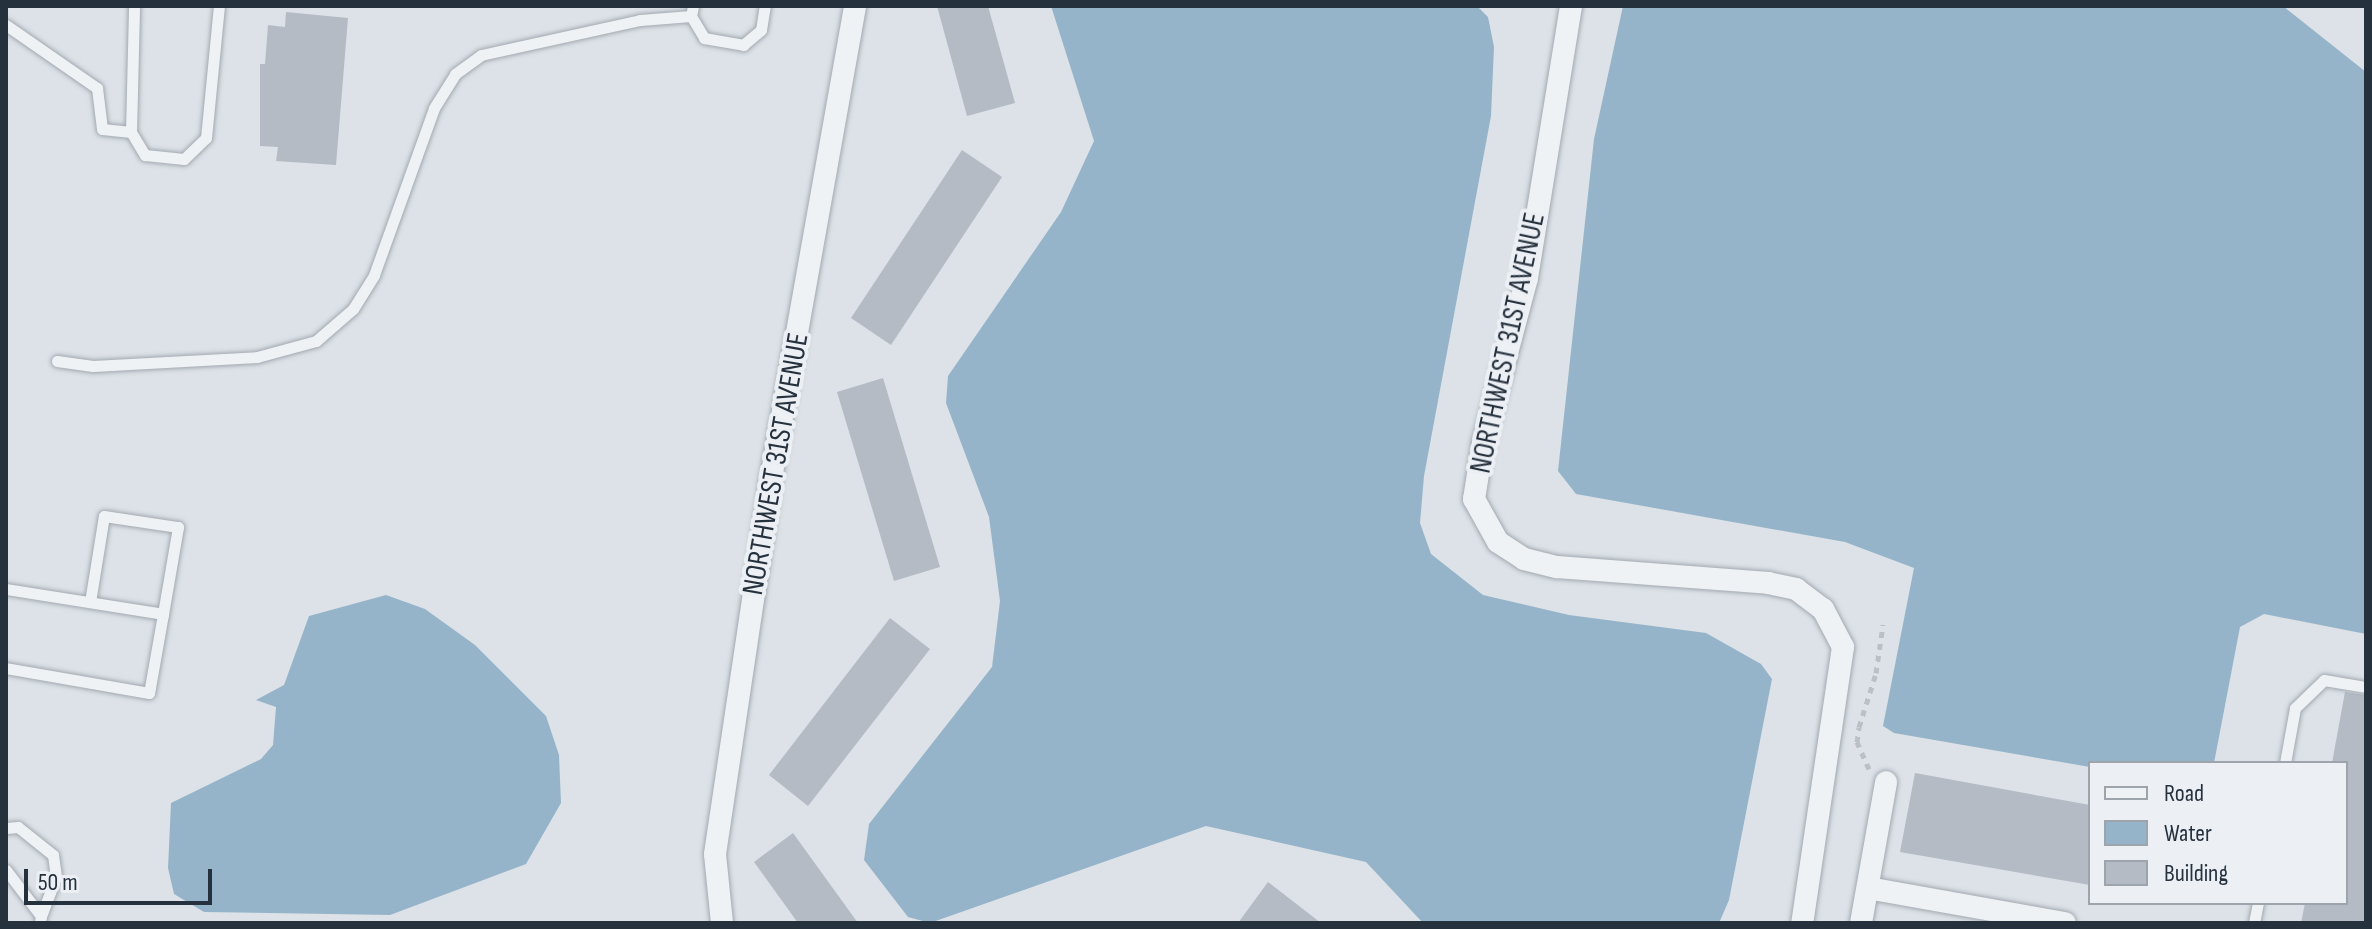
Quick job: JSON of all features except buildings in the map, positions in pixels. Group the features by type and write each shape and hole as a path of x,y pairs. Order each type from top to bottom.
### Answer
{"street":[{"name":"NORTHWEST 31ST AVENUE","path":"722,923 717,839 770,484 855,6"},
{"name":"NORTHWEST 31ST AVENUE","path":"1571,6 1527,278 1483,443 1474,499 1498,542 1524,559 1557,567 1768,583 1796,589 1823,609 1843,647 1802,923"},
{"path":"1861,923 1886,782"},
{"path":"1868,888 2065,923"}],"lane":[{"path":"134,6 131,132 145,155 184,159 206,138 219,6"},
{"path":"57,361 93,366 257,357 316,341 353,309 374,275 434,108 455,74 481,55 692,11 704,38 743,45 761,30 765,6"},
{"path":"6,25 97,88 102,129 131,132"},
{"path":"6,668 149,693 178,527 104,516 90,602"},
{"path":"6,589 163,614"},
{"path":"2285,761 2295,708 2324,680 2366,687"},
{"path":"6,828 18,827 53,855 56,877 40,920"},
{"path":"6,870 40,920"}],"path":[{"path":"1883,625 1857,742 1869,769 1886,782"}],"water":[{"path":"1051,6 1477,6 1488,17 1494,47 1491,116 1424,476 1420,523 1431,554 1483,595 1569,615 1706,633 1761,664 1772,679 1729,900 1719,923 1423,923 1366,862 1206,826 930,923 908,917 864,860 869,824 992,667 1000,601 989,517 946,403 948,376 1061,212 1094,141"},
{"path":"1623,6 2283,6 2366,72 2366,634 2264,614 2240,627 2214,761 2088,761 2088,767 1894,733 1883,726 1914,568 1845,542 1576,494 1558,471 1594,139"},
{"path":"386,595 425,609 475,645 546,716 559,755 561,803 526,864 390,915 204,912 174,894 168,868 171,803 261,759 273,745 276,707 256,700 284,685 309,616"}]}
